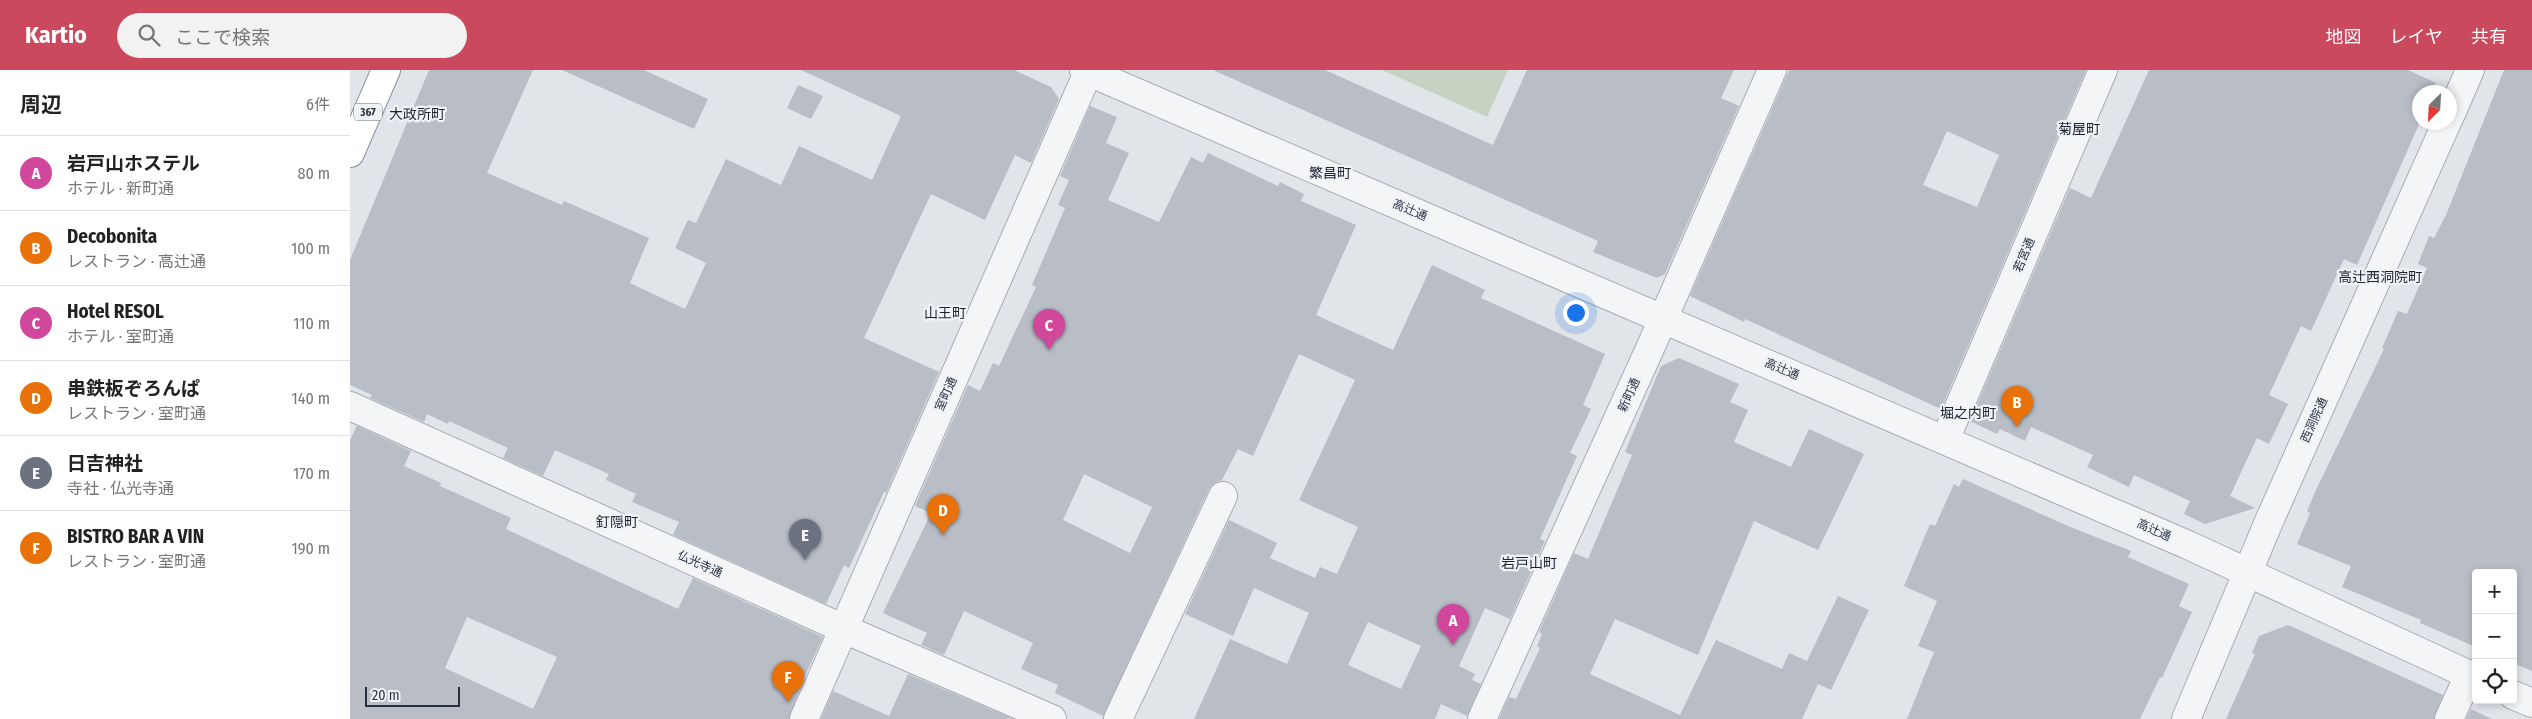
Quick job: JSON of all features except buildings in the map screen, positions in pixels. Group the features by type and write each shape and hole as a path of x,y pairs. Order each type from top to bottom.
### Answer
{"highway":[{"name":"367","path":"350,153 386,70"}],"street":[{"name":"新町通","path":"1482,719 1664,319 1772,70"},
{"name":"若宮通","path":"1945,440 2103,70"},
{"path":"2457,100 2470,70"},
{"name":"高辻通","path":"1087,71 1945,440 2472,676"},
{"name":"室町通","path":"804,719 1087,71"},
{"name":"西洞院通","path":"2186,719 2247,574 2443,130"},
{"name":"仏光寺通","path":"350,406 844,629 1052,719"},
{"path":"1118,719 1223,496"},
{"path":"2449,719 2472,676"},
{"path":"2517,697 2532,703"}],"green space":[{"path":"1382,70 1508,70 1487,117"}],"place":[{"name":"Hotel RESOL","path":"1049,350"},
{"name":"Decobonita","path":"2017,427"},
{"name":"串鉄板ぞろんぱ","path":"943,535"},
{"name":"日吉神社","path":"805,560"},
{"name":"岩戸山ホステル","path":"1453,645"},
{"name":"BISTRO BAR A VIN","path":"788,702"}],"district":[{"name":"大政所町","path":"417,114"},
{"name":"菊屋町","path":"2079,129"},
{"name":"繁昌町","path":"1330,173"},
{"name":"高辻西洞院町","path":"2380,277"},
{"name":"山王町","path":"945,313"},
{"name":"堀之内町","path":"1968,413"},
{"name":"釘隠町","path":"617,522"},
{"name":"岩戸山町","path":"1529,563"}]}
